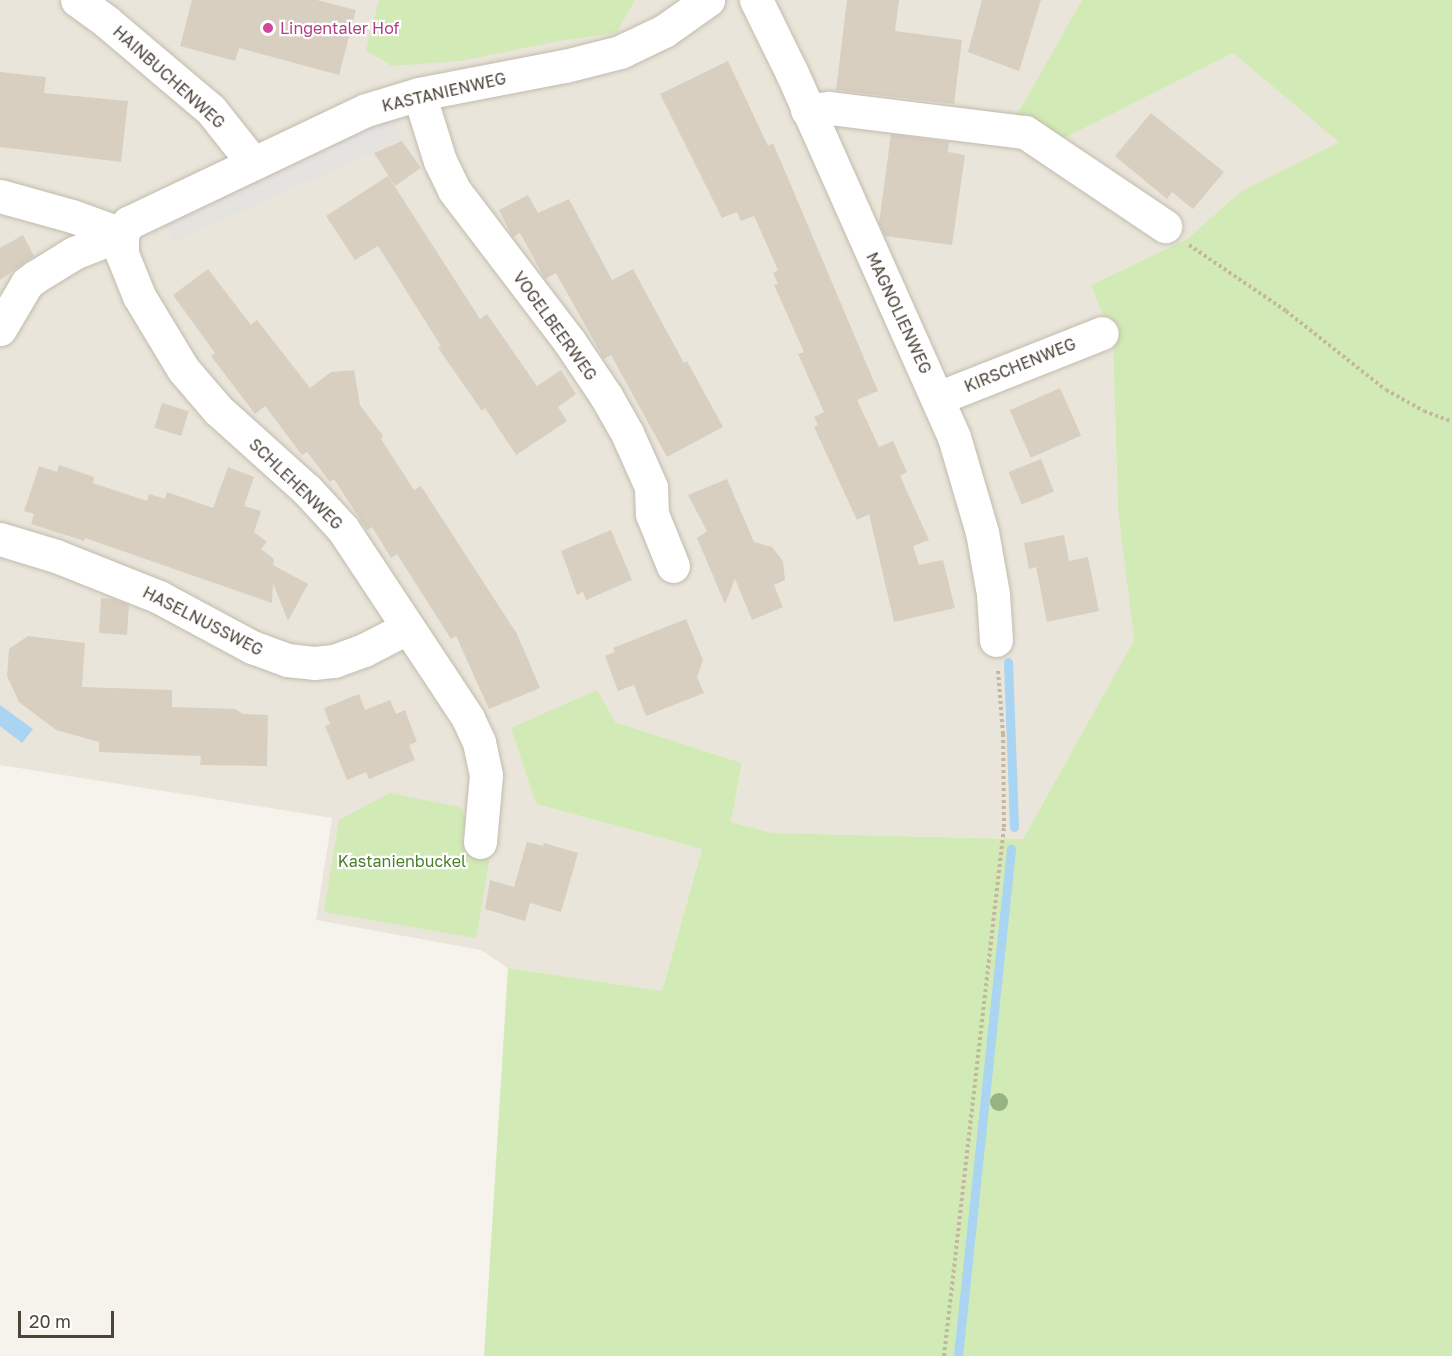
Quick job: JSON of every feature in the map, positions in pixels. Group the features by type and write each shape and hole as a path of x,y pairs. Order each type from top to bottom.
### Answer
{"street":[{"name":"HAINBUCHENWEG","path":"77,0 107,22 211,110 253,163"},
{"name":"KASTANIENWEG","path":"0,329 27,283 74,253 122,234 128,223 366,110 419,94 565,66 620,52 664,31 708,0"},
{"name":"MAGNOLIENWEG","path":"756,0 938,398 963,464 982,532 993,594 996,640"},
{"name":"VOGELBEERWEG","path":"419,94 440,161 454,190 569,341 606,396 627,433 651,487 652,514 673,566"},
{"path":"807,110 829,108 1025,132 1164,226"},
{"path":"0,196 72,216 122,234"},
{"name":"SCHLEHENWEG","path":"122,234 122,254 140,296 183,369 218,410 328,511 357,546 407,628 468,718 479,742 486,784 480,842"},
{"name":"KIRSCHENWEG","path":"938,398 1102,333"},
{"name":"HASELNUSSWEG","path":"0,539 56,556 159,597 252,647 286,660 314,663 334,661 364,650 407,628"}],"path":[{"path":"1164,226 1286,311 1386,390 1424,411 1452,422"},
{"path":"944,1356 1004,827 1003,734 996,640"}],"shaded area":[{"path":"0,0 1082,0 1013,121 1056,141 1233,53 1340,142 1240,192 1187,239 1091,285 1113,342 1118,511 1134,640 1023,839 773,833 731,822 742,763 615,722 536,804 702,849 662,991 508,968 481,950 316,920 332,818 0,765"},
{"path":"391,115 402,140 173,242 162,217"}],"green space":[{"path":"379,0 635,0 616,33 559,41 460,61 392,66 366,50"},
{"path":"1082,0 1452,0 1452,1356 484,1356 508,968 662,991 702,849 536,804 511,728 597,690 615,722 742,763 731,822 773,833 1023,839 1134,640 1118,511 1113,342 1091,285 1187,239 1240,192 1339,142 1233,53 1056,142 1013,121"},
{"name":"Kastanienbuckel","path":"390,793 460,807 466,819 462,839 492,844 476,938 324,912 339,820"}],"water":[{"path":"0,705 33,729 22,743 0,726"}],"building":[{"name":"Lingentaler Hof","path":"192,0 317,0 356,10 339,75 239,48 235,61 180,46"},
{"path":"847,0 899,0 895,31 962,40 954,104 836,90"},
{"path":"982,0 1041,0 1019,71 968,52"},
{"path":"728,61 768,146 773,143 878,391 857,400 879,447 893,441 907,472 900,476 929,540 913,546 919,565 943,560 955,608 894,622 869,514 857,520 814,427 818,425 814,417 824,412 798,354 804,352 774,285 778,284 773,273 778,270 754,216 741,221 737,212 722,218 660,94"},
{"path":"0,72 46,77 44,93 128,101 121,162 0,147"},
{"path":"1151,113 1224,172 1193,209 1172,192 1167,199 1115,156"},
{"path":"891,134 949,142 948,152 965,155 952,245 885,236 879,223"},
{"path":"402,141 421,168 395,186 374,153"},
{"path":"388,176 480,319 487,314 537,386 561,370 576,394 558,407 567,421 516,455 485,408 482,411 438,348 441,346 378,246 355,260 326,216"},
{"path":"528,195 538,213 569,199 612,280 633,269 684,363 687,361 723,427 667,457 611,355 604,359 556,273 545,279 520,233 513,237 499,210"},
{"path":"23,235 34,256 0,280 0,248"},
{"path":"208,269 251,325 257,320 310,388 331,372 354,370 360,405 383,436 381,439 414,490 421,486 517,634 540,688 489,709 456,636 451,639 397,554 391,558 372,527 367,530 334,479 330,482 307,452 302,455 265,406 255,414 211,356 215,353 173,295"},
{"path":"1060,388 1081,436 1031,458 1010,410"},
{"path":"162,403 189,411 181,436 154,428"},
{"path":"1041,459 1054,491 1022,505 1009,472"},
{"path":"59,465 94,477 93,483 147,501 149,494 165,499 167,492 213,508 228,467 254,477 244,506 261,511 254,532 267,542 261,549 274,559 273,565 308,584 288,621 273,583 272,603 85,538 84,541 31,524 34,514 24,511 39,466 57,472"},
{"path":"727,479 754,542 772,547 783,561 785,580 774,585 783,607 752,620 735,579 725,604 697,538 707,531 688,495"},
{"path":"611,530 632,580 586,600 583,592 577,595 561,551"},
{"path":"1064,535 1069,561 1088,557 1099,611 1047,622 1036,567 1029,569 1024,543"},
{"path":"101,598 113,599 129,605 127,635 99,633"},
{"path":"686,619 703,660 697,677 704,693 646,716 634,685 618,691 605,656 615,652 613,648"},
{"path":"28,636 85,643 82,687 172,690 172,707 235,709 243,714 268,715 267,766 200,765 201,756 99,752 99,742 56,730 19,702 7,676 9,649"},
{"path":"359,694 365,710 390,700 396,714 405,710 417,742 409,745 415,760 369,779 366,772 347,780 325,726 330,724 324,708"},
{"path":"527,842 543,846 544,843 578,853 561,912 530,903 525,921 485,909 490,880 514,887"}],"waterway":[{"path":"1008,662 1014,827"},
{"path":"958,1356 1011,849"}],"place":[{"name":"Lingentaler Hof","path":"268,28"}]}
